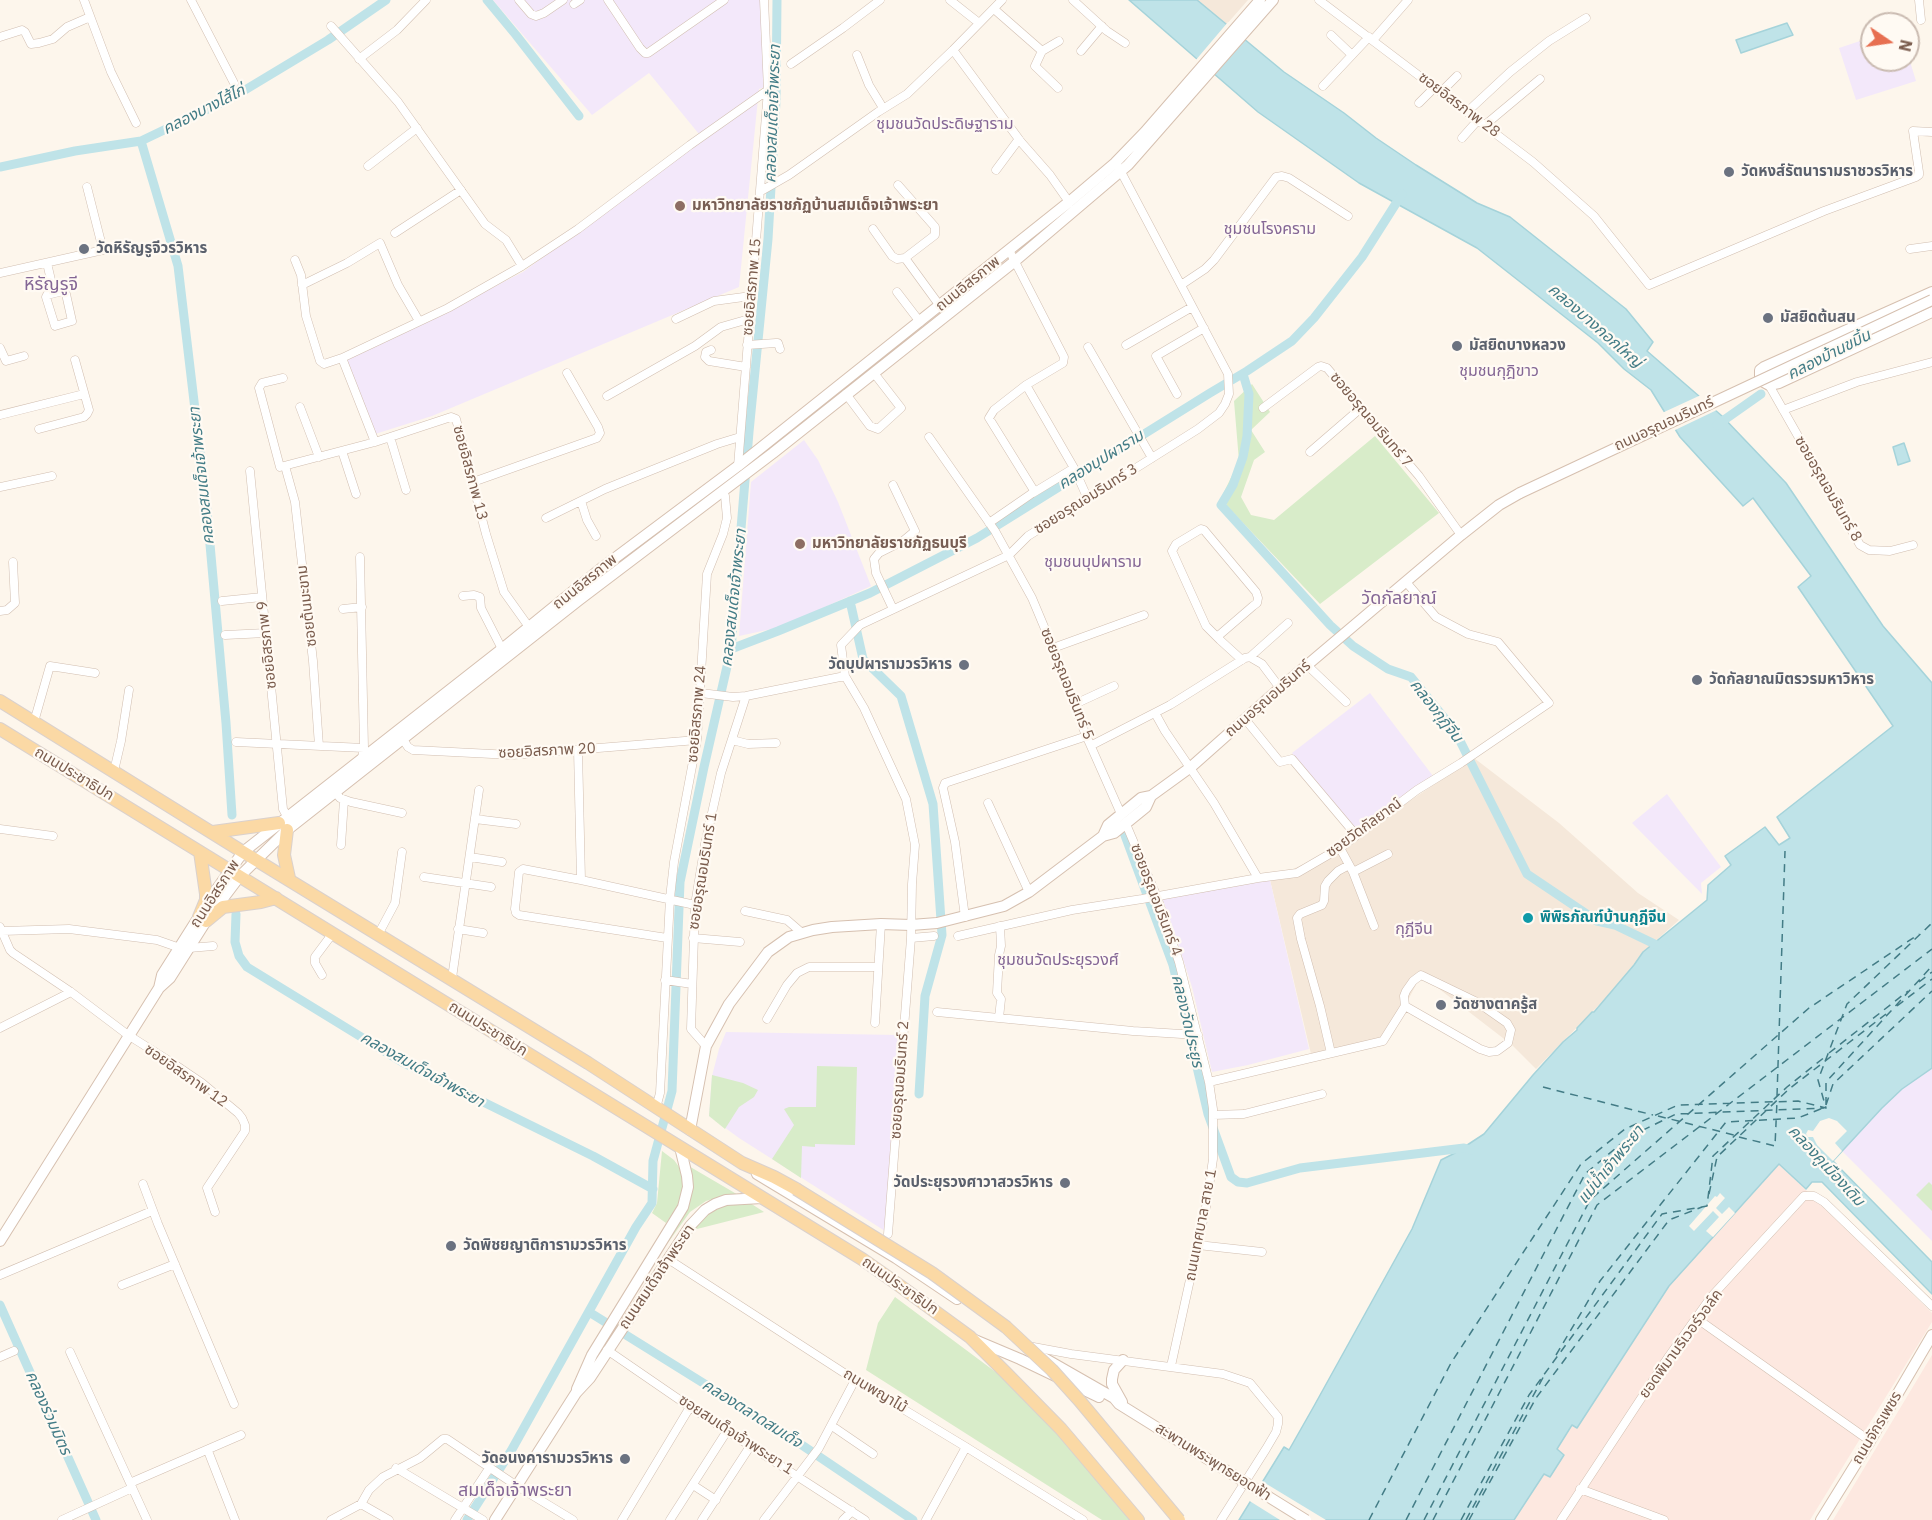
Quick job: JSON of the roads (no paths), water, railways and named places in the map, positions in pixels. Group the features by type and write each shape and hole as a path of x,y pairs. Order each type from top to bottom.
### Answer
{"main road":[{"name":"ถนนอิสรภาพ","path":"128,1035 159,988 170,978 185,948 234,873 243,852 285,824 363,753 502,649 603,567 745,467 753,453 1069,202 1118,167 1169,111 1260,0"},
{"path":"1169,111 1274,0"},
{"path":"234,873 256,858 285,824 335,792 609,576 722,492 745,467 846,394 1015,261 1118,167"},
{"path":"1932,292 1764,367 1760,370 1760,380 1768,385 1779,383 1932,312"},
{"name":"ถนนอรุณอมรินทร์","path":"1121,821 1146,807 1151,796 1191,767 1280,688 1498,505 1932,300"},
{"name":"ถนนประชาธิปก","path":"0,701 588,1062 763,1178 953,1295 1020,1344 1114,1398 1123,1406"},
{"name":"ถนนประชาธิปก","path":"2,734 276,898 862,1259 970,1337 1061,1429 1138,1520"},
{"path":"690,1130 706,1046 729,1004 768,952 789,938 832,927 943,922 1004,906 1029,892 1103,836 1108,825 1121,821"},
{"path":"213,832 285,824"},
{"path":"285,824 284,855 289,878"},
{"path":"200,852 206,894 203,919"},
{"path":"203,919 223,907 276,898"},
{"path":"0,1241 128,1035"},
{"name":"ถนนสมเด็จเจ้าพระยา","path":"624,1315 687,1197 687,1176 676,1145"},
{"name":"ถนนประชาธิปก","path":"742,1163 796,1189 932,1273 1006,1327 1052,1370 1079,1400 1179,1520"},
{"name":"ถนนสมเด็จเจ้าพระยา","path":"576,1393 582,1374 592,1355 613,1332 690,1226 705,1210 726,1200 762,1198"},
{"path":"656,1252 668,1259"},
{"name":"ถนนสมเด็จเจ้าพระยา","path":"495,1520 576,1393 590,1378 607,1350 613,1332"},
{"name":"ถนนจักรเพชร","path":"1821,1520 1928,1347 1932,1335"},
{"name":"ถนนประชาธิปก","path":"970,1337 1123,1406"},
{"path":"1123,1360 1114,1370 1112,1379 1112,1384 1123,1406"},
{"name":"สะพานพระพุทธยอดฟ้า","path":"1123,1406 1306,1520"}],"street":[{"path":"84,0 111,72 136,123"},
{"path":"191,0 234,83"},
{"path":"359,59 394,33 426,0"},
{"path":"519,0 531,14 536,16 544,14 563,0"},
{"path":"608,0 640,48 648,53 724,0"},
{"name":"ซอยอิสรภาพ 15","path":"745,467 740,437 746,367 754,345 749,319 758,214 765,189 768,90 764,0"},
{"path":"791,64 880,0"},
{"path":"950,0 979,23"},
{"path":"765,189 907,94 1002,0"},
{"path":"1073,0 1125,43"},
{"name":"ซอยอิสรภาพ 28","path":"1319,0 1533,162 1594,216 1649,285 1824,212 1916,177 1919,172 1913,131 1932,132"},
{"path":"1323,86 1408,0"},
{"path":"1919,0 1921,20"},
{"path":"994,9 1042,51"},
{"path":"0,26 2,36 22,30 29,43 39,43 53,39 67,27 90,17"},
{"path":"1467,112 1510,72 1549,41 1586,18"},
{"path":"1081,51 1102,26"},
{"path":"335,30 398,102 484,224 506,240 522,266"},
{"path":"1330,35 1352,55"},
{"path":"1058,88 1035,66 1042,51 1059,41"},
{"path":"953,51 1069,202"},
{"path":"857,55 869,85 883,108"},
{"path":"1419,103 1457,76"},
{"path":"1485,125 1540,79"},
{"path":"296,260 306,316 320,361 324,364 342,358 448,308 522,266 578,229 768,90"},
{"path":"1462,138 1478,120"},
{"path":"368,166 417,128"},
{"path":"996,170 1019,139"},
{"name":"ซอยอรุณอมรินทร์ 3","path":"911,925 915,845 906,799 864,708 845,676 841,645 860,625 1008,556 1028,536 1198,429 1219,413 1229,394 1228,374 1118,167"},
{"path":"1181,285 1214,260 1276,177 1289,178 1348,216"},
{"path":"873,229 892,256 897,259 905,258 935,235 935,227 898,184"},
{"path":"0,273 103,250 87,187"},
{"path":"395,232 461,190"},
{"path":"302,285 347,263 380,243 398,285 419,321"},
{"path":"1910,249 1932,246"},
{"path":"1009,250 1064,357 1064,361 1026,385 994,410 989,418 1033,489 1033,493"},
{"path":"905,258 940,306"},
{"path":"47,263 54,293"},
{"path":"65,292 72,319 70,323 58,327 53,324 46,301 47,295 54,293 65,292"},
{"path":"897,292 920,322"},
{"path":"676,319 714,301 751,296"},
{"path":"1126,345 1192,307"},
{"path":"607,396 695,346 721,327 749,319"},
{"path":"1177,394 1156,356 1204,328"},
{"path":"754,345 778,343 780,349"},
{"path":"1088,347 1152,458"},
{"path":"0,348 6,361 24,356"},
{"path":"711,350 706,352 705,357 709,361 746,367"},
{"path":"342,358 375,442"},
{"path":"39,429 84,417 87,414 89,410 75,360"},
{"path":"1783,410 1857,382 1932,362"},
{"name":"ซอยอรุณอมรินทร์ 7","path":"1263,408 1318,367 1327,368 1419,476 1461,535"},
{"path":"473,482 597,438 600,434 598,427 567,373"},
{"path":"846,394 870,426 878,429 901,408 878,377"},
{"name":"ซอยต้นมะขาม","path":"283,378 262,383 259,388 295,502 313,661 319,747"},
{"path":"1026,385 1074,468 1087,497"},
{"name":"ซอยอรุณอมรินทร์ 8","path":"1768,385 1860,545 1869,550 1890,551 1913,545"},
{"path":"0,414 84,394"},
{"path":"300,407 319,457"},
{"path":"1310,452 1361,408"},
{"name":"ซอยอิสรภาพ 13","path":"283,466 375,442 454,417 504,592 529,627"},
{"path":"390,437 406,490"},
{"path":"546,518 605,489 740,437"},
{"name":"ซอยอรุณอมรินทร์ 5","path":"929,437 992,527 1032,598 1121,821"},
{"path":"342,451 356,495"},
{"path":"992,527 1033,493 1074,468"},
{"name":"ซอยอิสรภาพ 9","path":"250,471 285,824"},
{"path":"0,487 52,476"},
{"path":"893,485 915,531 903,542 874,559 873,563 881,585 894,609"},
{"name":"ซอยอิสรภาพ 24","path":"659,1109 668,980 667,938 673,899 674,862 698,740 706,574 723,534 727,518 722,492"},
{"path":"581,501 587,520 596,536"},
{"path":"1217,637 1257,603 1258,598 1256,592 1201,529 1176,544 1172,551 1206,626 1217,637 1246,658 1262,664 1280,688"},
{"path":"236,742 319,747 363,753 360,557"},
{"path":"0,611 7,610 15,603 13,562"},
{"name":"ซอยวัดกัลยาณ์","path":"958,936 1072,910 1297,873 1340,848 1417,789 1461,763 1549,703 1498,642 1468,634 1436,617 1406,582"},
{"path":"463,596 480,597 481,608 502,649"},
{"path":"222,601 262,597"},
{"path":"343,609 362,607"},
{"path":"1053,648 1144,615"},
{"path":"1092,745 1155,713 1246,658 1288,623"},
{"path":"225,635 266,633"},
{"path":"34,722 50,666 95,673"},
{"path":"1308,666 1346,702"},
{"path":"701,693 733,697 746,696 845,676"},
{"path":"1075,704 1114,686"},
{"path":"114,771 129,690"},
{"name":"ซอยอรุณอมรินทร์ 1","path":"706,1046 691,1029 688,983 693,938 692,904 721,773 746,696"},
{"path":"1155,713 1164,731 1214,803 1258,878"},
{"path":"1245,718 1280,762 1292,759 1356,835"},
{"path":"964,916 955,842 943,788 945,783 1087,736"},
{"name":"ซอยอิสรภาพ 20","path":"402,738 412,750 512,754 698,740"},
{"path":"732,740 748,744 776,743"},
{"path":"578,750 581,880"},
{"path":"452,978 479,790"},
{"path":"335,792 344,800 402,813"},
{"path":"342,845 344,800"},
{"path":"988,803 1029,892"},
{"path":"475,819 516,824"},
{"name":"ซอยอรุณอมรินทร์ 4","path":"1121,821 1157,897 1179,962 1209,1082"},
{"path":"0,830 53,836"},
{"path":"1340,848 1374,926"},
{"path":"379,933 395,903 402,852"},
{"path":"1331,1053 1297,918 1300,914 1322,905 1325,886 1338,871 1351,869 1388,854"},
{"path":"470,857 502,862"},
{"path":"667,938 516,913 519,872 523,869 692,904"},
{"path":"424,877 491,887"},
{"path":"745,911 787,920 802,933"},
{"path":"874,1023 881,924"},
{"name":"ซอยอรุณอมรินทร์ 2","path":"888,1234 911,925"},
{"path":"999,1018 1001,999 997,993 1001,946 1000,926"},
{"path":"128,1035 10,950 1,929 69,929 157,940 185,948 213,946"},
{"path":"458,929 483,933"},
{"path":"322,975 315,963 315,957 333,933"},
{"path":"911,938 934,936"},
{"path":"693,938 740,942"},
{"path":"768,1019 797,973 809,967 877,967"},
{"path":"1209,1082 1383,1041 1405,1006 1404,996 1418,976 1425,976 1477,1002 1507,1023 1511,1030 1508,1042 1497,1051 1489,1052 1480,1049 1405,1006"},
{"path":"668,980 688,983"},
{"path":"0,1028 71,992"},
{"path":"937,1011 1133,1031 1198,1035"},
{"name":"ซอยอิสรภาพ 12","path":"128,1035 202,1083 242,1118 245,1131 207,1188 215,1212"},
{"name":"ถนนเทศบาล สาย 1","path":"1172,1366 1214,1159 1209,1082"},
{"path":"1213,1116 1244,1114 1322,1094"},
{"path":"143,1184 234,1404"},
{"name":"ยอดพิมานริเวอร์วอล์ค","path":"1561,1520 1669,1356 1711,1297 1801,1199 1810,1195 1824,1202 1932,1306"},
{"path":"0,1275 152,1210"},
{"path":"1198,1245 1262,1252"},
{"name":"ถนนพญาไม้","path":"668,1259 855,1380 1083,1520"},
{"path":"122,1285 175,1264"},
{"path":"1696,1318 1870,1441"},
{"path":"1020,1344 1223,1374 1250,1383 1278,1417 1278,1424 1276,1432 1221,1520"},
{"name":"ซอยสมเด็จเจ้าพระยา 1","path":"607,1350 690,1407 865,1520"},
{"path":"0,1357 14,1351"},
{"path":"70,1352 147,1520"},
{"path":"764,1520 819,1448 855,1380"},
{"path":"622,1520 690,1407"},
{"path":"832,1426 873,1454"},
{"path":"670,1520 727,1431"},
{"path":"62,1520 241,1436"},
{"path":"331,1520 361,1504 369,1490 383,1477 396,1468 420,1458 440,1440 447,1439 573,1520"},
{"path":"702,1520 751,1445"},
{"path":"926,1520 966,1447"},
{"path":"208,1451 235,1520"},
{"path":"396,1468 482,1519"},
{"path":"455,1520 492,1468"},
{"path":"693,1485 716,1500"},
{"path":"1580,1489 1664,1520"},
{"path":"361,1504 389,1520"},
{"path":"843,1520 852,1510"}],"water":[{"path":"1129,0 1197,0 1284,72 1416,165 1477,203 1510,217 1626,309 1653,342 1647,351 1722,416 1786,483 1883,626 1932,683 1932,1068 1902,1089 1833,1161 1932,1262 1932,1294 1822,1182 1812,1182 1806,1189 1779,1164 1669,1286 1577,1428 1572,1425 1557,1449 1564,1455 1550,1477 1544,1474 1514,1520 1239,1520 1284,1447 1289,1450 1314,1406 1412,1229 1441,1160 1484,1134 1533,1075 1594,1012 1643,952 1707,900 1708,885 1731,865 1725,856 1765,827 1779,845 1790,838 1777,817 1893,726 1798,587 1811,576 1753,498 1743,506 1680,437 1651,390 1624,369 1598,343 1477,248 1359,183 1258,112"},
{"path":"1787,23 1793,35 1741,53 1736,40"},
{"path":"1904,443 1910,461 1898,465 1893,447"}],"waterway":[{"name":"คลองบางไส้ไก่","path":"0,167 75,151 141,141 235,96 328,40 386,0"},
{"path":"487,0 579,116"},
{"name":"คลองสมเด็จเจ้าพระยา","path":"467,1520 511,1451 636,1227 652,1203 653,1161 672,1091 680,882 731,649 768,239 776,101 777,0"},
{"name":"คลองสมเด็จเจ้าพระยา","path":"141,141 178,266 207,511 232,815"},
{"name":"คลองบุปผาราม","path":"731,649 870,593 977,538 1292,341 1314,318 1362,257 1402,194"},
{"name":"คลองกุฎีจีน","path":"1243,374 1249,394 1247,436 1243,457 1233,485 1221,505 1330,625 1353,646 1388,669 1411,677 1455,731 1527,874 1597,921 1615,925 1665,949"},
{"name":"คลองบ้านขมิ้น","path":"1717,425 1761,394"},
{"path":"850,601 863,659 901,696 933,804 942,935 925,996 919,1094"},
{"name":"คลองวัดประยูร","path":"1120,822 1173,965 1208,1114 1231,1177 1238,1182 1247,1183 1300,1168 1464,1148 1475,1151"},
{"name":"คลองสมเด็จเจ้าพระยา","path":"236,914 235,942 239,956 247,967 402,1062 593,1156 653,1189"},
{"name":"คลองร่วมมิตร","path":"0,1305 96,1520"},
{"name":"คลองตลาดสมเด็จ","path":"589,1312 790,1437 913,1520"}],"place":[{"name":"วัดหงส์รัตนารามราชวรวิหาร","path":"1729,172"},
{"name":"มหาวิทยาลัยราชภัฏบ้านสมเด็จเจ้าพระยา","path":"680,206"},
{"name":"วัดหิรัญรูจีวรวิหาร","path":"84,249"},
{"name":"มัสยิดต้นสน","path":"1768,318"},
{"name":"มัสยิดบางหลวง","path":"1457,346"},
{"name":"มหาวิทยาลัยราชภัฏธนบุรี","path":"800,544"},
{"name":"วัดบุปผารามวรวิหาร","path":"964,665"},
{"name":"วัดกัลยาณมิตรวรมหาวิหาร","path":"1697,680"},
{"name":"พิพิธภัณฑ์บ้านกุฎีจีน","path":"1528,918"},
{"name":"วัดซางตาครู้ส","path":"1441,1005"},
{"name":"วัดประยุรวงศาวาสวรวิหาร","path":"1065,1183"},
{"name":"วัดพิชยญาติการามวรวิหาร","path":"451,1246"},
{"name":"วัดอนงคารามวรวิหาร","path":"625,1459"}],"district":[{"name":"ชุมชนวัดประดิษฐาราม","path":"945,124"},
{"name":"ชุมชนโรงคราม","path":"1270,229"},
{"name":"หิรัญรูจี","path":"51,285"},
{"name":"ชุมชนกุฎิขาว","path":"1499,371"},
{"name":"ชุมชนบุปผาราม","path":"1093,562"},
{"name":"วัดกัลยาณ์","path":"1399,599"},
{"name":"กุฎีจีน","path":"1414,929"},
{"name":"ชุมชนวัดประยุรวงศ์","path":"1058,960"},
{"name":"สมเด็จเจ้าพระยา","path":"515,1491"}],"water label":[{"name":"คลองบางกอกใหญ่","path":"1595,326"},
{"name":"แม่น้ำเจ้าพระยา","path":"1611,1165"},
{"name":"คลองคูเมืองเดิม","path":"1826,1166"}]}
